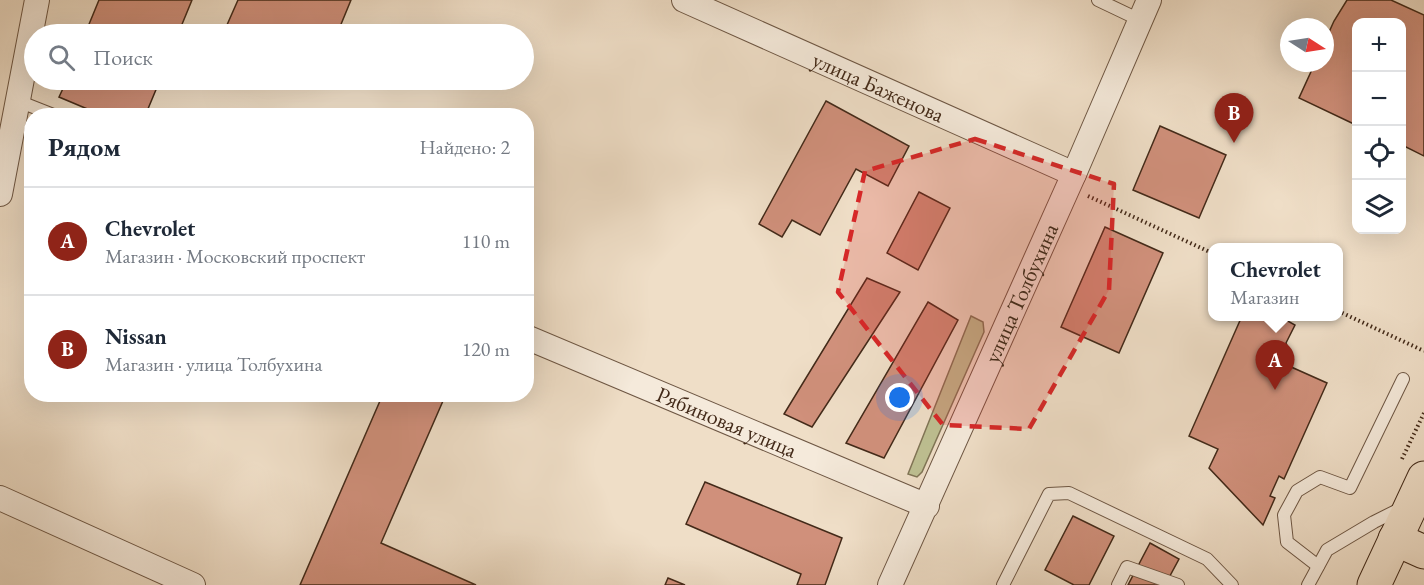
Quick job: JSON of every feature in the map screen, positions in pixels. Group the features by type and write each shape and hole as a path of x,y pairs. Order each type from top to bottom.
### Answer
{"main road":[{"path":"1374,585 1410,545 1411,484"}],"street":[{"path":"33,24 38,0"},
{"name":"улица Баженова","path":"684,0 1071,180"},
{"name":"улица Толбухина","path":"890,585 927,506 1144,10"},
{"path":"0,194 4,156 24,71"},
{"name":"Рябиновая улица","path":"534,340 927,506"},
{"path":"0,498 193,585"}],"lane":[{"path":"1098,0 1144,10"},
{"path":"18,101 36,108"},
{"path":"1318,566 1287,542 1284,515 1297,491 1320,477 1350,488 1403,379"},
{"path":"1308,585 1327,550 1374,522 1411,484"},
{"path":"1003,585 1049,494 1069,493 1207,559 1232,585"},
{"path":"1118,585 1127,567 1178,585"}],"path":[{"path":"1071,180 1208,251"},
{"path":"1343,313 1424,351"},
{"path":"1411,484 1424,414"}],"highlighted area":[{"path":"975,139 1114,184 1109,290 1029,429 943,425 838,292 865,171"}],"green space":[{"path":"971,316 983,322 984,332 922,472 917,477 908,474"}],"building":[{"path":"99,0 192,0 182,24 89,24"},
{"path":"238,0 351,0 341,24 227,24"},
{"path":"1347,0 1391,0 1424,15 1424,156 1406,147 1406,18 1352,18 1352,123 1299,98 1311,72 1334,72 1334,21"},
{"path":"62,90 156,90 148,108 85,108 59,97"},
{"path":"826,101 909,146 888,186 856,169 820,235 792,220 782,237 759,224"},
{"path":"1160,126 1226,155 1199,218 1133,190"},
{"path":"919,192 950,208 918,270 887,253"},
{"path":"1105,227 1163,253 1119,353 1061,327"},
{"path":"867,278 900,292 812,427 784,414"},
{"path":"928,302 958,320 884,458 846,443"},
{"path":"1240,321 1288,321 1295,325 1286,343 1292,358 1289,366 1327,383 1284,479 1279,476 1270,496 1275,498 1263,525 1209,468 1218,449 1189,436"},
{"path":"380,402 443,402 381,543 476,585 300,585"},
{"path":"705,482 842,538 825,585 797,585 801,574 686,524"},
{"path":"1073,516 1114,536 1089,585 1074,585 1045,570"},
{"path":"1150,543 1179,559 1165,585 1128,585"},
{"path":"668,578 685,585 665,585"}],"place":[{"name":"Nissan","path":"1234,143"},
{"name":"Chevrolet","path":"1275,390"}]}
